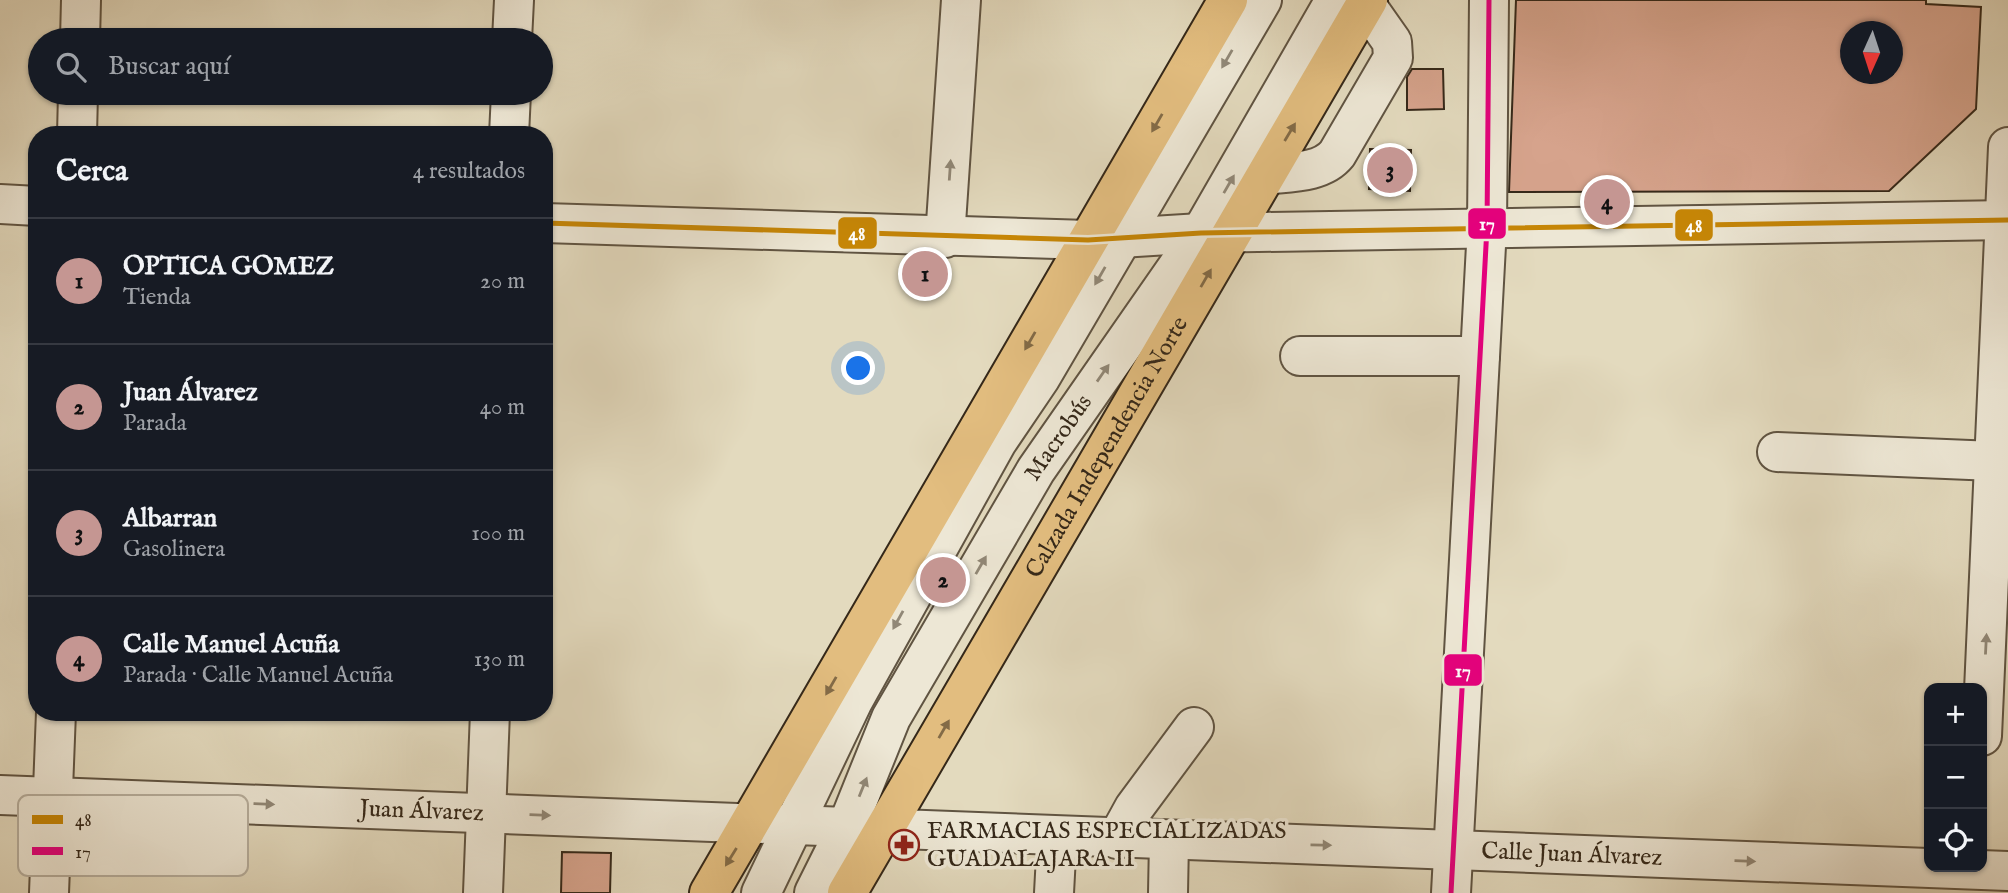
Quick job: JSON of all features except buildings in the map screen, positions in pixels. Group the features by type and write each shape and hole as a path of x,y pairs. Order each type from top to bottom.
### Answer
{"main road":[{"path":"709,893 1105,239 1228,0"},
{"name":"Calzada Independencia Norte","path":"847,893 886,830 1216,233 1264,174 1357,2"}],"street":[{"path":"81,28 82,0"},
{"path":"513,28 514,0"},
{"path":"945,238 961,0"},
{"name":"Macrobús","path":"761,893 853,701 984,466 1041,377 1105,239 1262,0"},
{"path":"1451,893 1487,227 1489,0"},
{"path":"1264,174 1325,165 1332,161 1393,58 1392,42 1357,2"},
{"name":"Macrobús","path":"814,893 847,827 891,718 1036,470 1216,233 1357,2"},
{"path":"77,126 78,105"},
{"path":"509,126 510,105"},
{"path":"1984,683 2007,220 2008,147"},
{"path":"0,204 28,206"},
{"path":"553,223 945,238 1105,239 1216,233 1487,227 2007,220"},
{"path":"1300,356 1480,356"},
{"path":"1777,452 1994,461"},
{"path":"53,795 56,721"},
{"path":"483,893 490,721"},
{"path":"1117,839 1134,808 1194,727"},
{"name":"Juan Álvarez","path":"0,795 18,795"},
{"name":"Juan Álvarez","path":"248,804 754,821 886,830"},
{"name":"Calle Juan Álvarez","path":"886,830 1453,849 1705,876 1984,875"},
{"path":"1054,893 1057,837"},
{"path":"1168,841 1168,893"}],"transit line":[{"name":"17","path":"1451,893 1487,227 1489,0"},
{"name":"48","path":"553,223 1088,240 1201,233 2008,220"}],"place":[{"name":"Albarran","path":"1390,170"},
{"name":"Calle Manuel Acuña","path":"1607,202"},
{"name":"OPTICA GOMEZ","path":"925,274"},
{"name":"Juan Álvarez","path":"943,580"},
{"name":"FARMACIAS ESPECIALIZADAS GUADALAJARA II","path":"904,845"}]}
